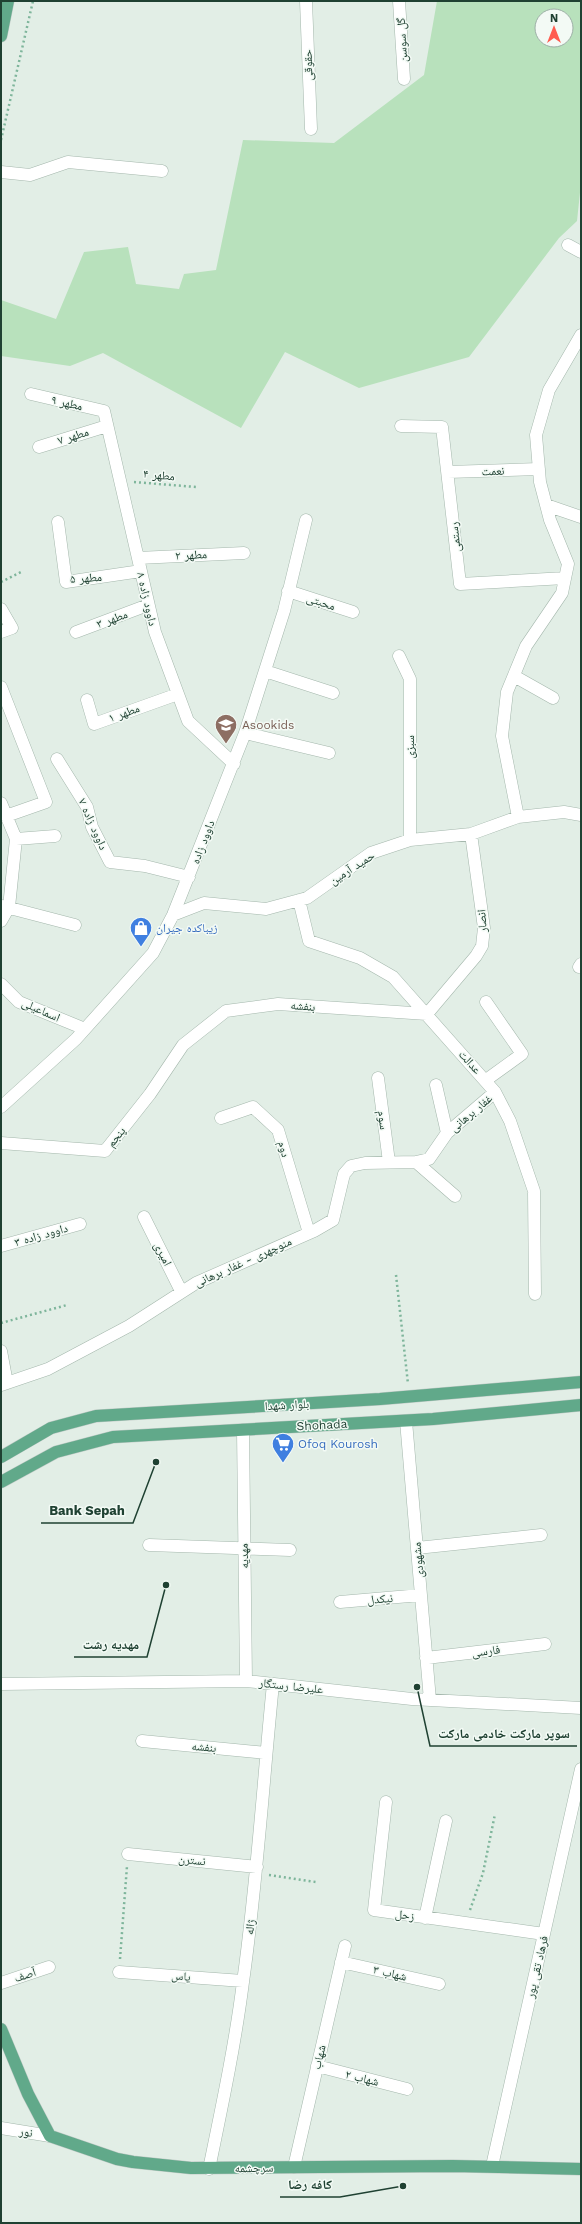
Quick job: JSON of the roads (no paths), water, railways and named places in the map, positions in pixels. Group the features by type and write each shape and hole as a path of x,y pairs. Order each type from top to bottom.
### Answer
{"main road":[{"path":"1,36 8,1"},
{"name":"بلوار شهدا","path":"1,1457 51,1428 96,1416 409,1397 581,1382"},
{"name":"Shohada","path":"1,1482 56,1452 113,1438 406,1420 581,1405"},
{"path":"242,1408 244,1430"},
{"path":"1,2029 28,2094 50,2136"},
{"name":"سرچشمه","path":"50,2136 133,2162 209,2169 492,2166 581,2169"}],"street":[{"name":"حقوقی","path":"306,1 311,129"},
{"name":"گل سوسن","path":"399,1 404,79"},
{"path":"1,172 30,175 68,162 162,171"},
{"path":"568,245 581,252"},
{"path":"518,817 502,736 507,692 526,646 562,592 568,564 546,504 539,469 536,435 549,390 581,335"},
{"name":"مطهر ۹","path":"31,394 104,411"},
{"name":"داوود زاده ۸","path":"104,411 155,632 188,721 234,764"},
{"name":"مطهر ۷","path":"40,447 108,426"},
{"name":"رستمی","path":"401,426 442,427 460,584 565,578"},
{"name":"نعمت","path":"448,472 539,469"},
{"path":"546,504 581,517"},
{"name":"داوود زاده","path":"1,1107 85,1029 153,953 173,915 245,733 288,592 306,520"},
{"name":"مطهر ۵","path":"58,522 66,582 141,571"},
{"name":"مطهر ۲","path":"138,558 244,553"},
{"name":"محبتی","path":"288,592 353,612"},
{"name":"مطهر ۳","path":"76,632 148,606"},
{"path":"1,609 12,628 1,632"},
{"name":"سبزی","path":"399,656 410,679 410,840"},
{"path":"265,671 333,694"},
{"path":"514,676 553,698"},
{"path":"1,687 46,802 6,816"},
{"name":"مطهر ۱","path":"87,700 94,724 178,694"},
{"path":"245,733 329,753"},
{"name":"داوود زاده ۷","path":"57,759 87,807 92,828 110,862 145,866 189,877"},
{"path":"1,803 16,839 5,906 1,921"},
{"name":"حمید آرمین","path":"173,915 204,903 266,909 307,898 371,853 410,840 471,834 518,817 564,812 581,815"},
{"name":"انصار","path":"427,1014 476,956 482,946 484,928 471,834"},
{"path":"16,839 55,836"},
{"name":"عدالت","path":"299,900 308,941 360,958 393,977 486,1080 495,1092 510,1121 534,1191 535,1294"},
{"path":"5,906 74,925"},
{"name":"اسماعیلی","path":"1,984 19,1002 85,1029"},
{"path":"486,1002 522,1054 486,1080"},
{"name":"بنفشه","path":"189,1041 226,1011 278,1004 427,1014"},
{"name":"پنجم","path":"1,1142 105,1151 150,1094 183,1045 189,1041"},
{"name":"سوم","path":"378,1078 389,1162"},
{"path":"436,1085 447,1133"},
{"name":"غفار برهانی","path":"447,1133 495,1092"},
{"name":"دوم","path":"221,1118 253,1107 278,1130 309,1233"},
{"name":"منوچهری - غفار برهانی","path":"4,1384 48,1369 129,1326 181,1290 309,1233 333,1220 344,1174 351,1166 365,1163 416,1162 429,1159 447,1133"},
{"path":"416,1162 455,1196"},
{"name":"امیری","path":"144,1216 181,1290"},
{"name":"داوود زاده ۳","path":"1,1246 80,1224"},
{"path":"1,1351 4,1384"},
{"name":"مشهودی","path":"406,1420 430,1700"},
{"name":"مهدیه","path":"244,1430 246,1681"},
{"path":"417,1548 541,1535"},
{"path":"149,1545 290,1550"},
{"name":"نیکدل","path":"340,1602 421,1595"},
{"name":"فارسی","path":"426,1658 545,1644"},
{"name":"علیرضا رستگار","path":"1,1684 246,1681 430,1700 581,1708"},
{"name":"ژاله","path":"209,2169 232,2059 244,1981 274,1684"},
{"name":"بنفشه","path":"142,1741 266,1753"},
{"name":"فرهاد تقی پور","path":"492,2166 581,1769"},
{"name":"زحل","path":"386,1802 374,1910 544,1934"},
{"path":"425,1918 446,1821"},
{"name":"نسترن","path":"128,1854 256,1870"},
{"name":"شهاب","path":"294,2167 345,1946"},
{"name":"شهاب ۳","path":"341,1962 439,1984"},
{"name":"آصف","path":"1,1983 49,1967"},
{"name":"یاس","path":"119,1972 244,1981"},
{"name":"شهاب ۲","path":"317,2066 407,2089"},
{"name":"نور","path":"1,2128 50,2136"}],"place":[{"name":"Asookids","path":"226,744"},
{"name":"زیباکده جیران","path":"141,948"},
{"name":"Bank Sepah","path":"156,1462"},
{"name":"Ofoq Kourosh","path":"283,1464"},
{"name":"مهدیه رشت","path":"166,1585"},
{"name":"سوپر مارکت خادمی مارکت","path":"417,1687"},
{"name":"کافه رضا","path":"403,2186"}]}
